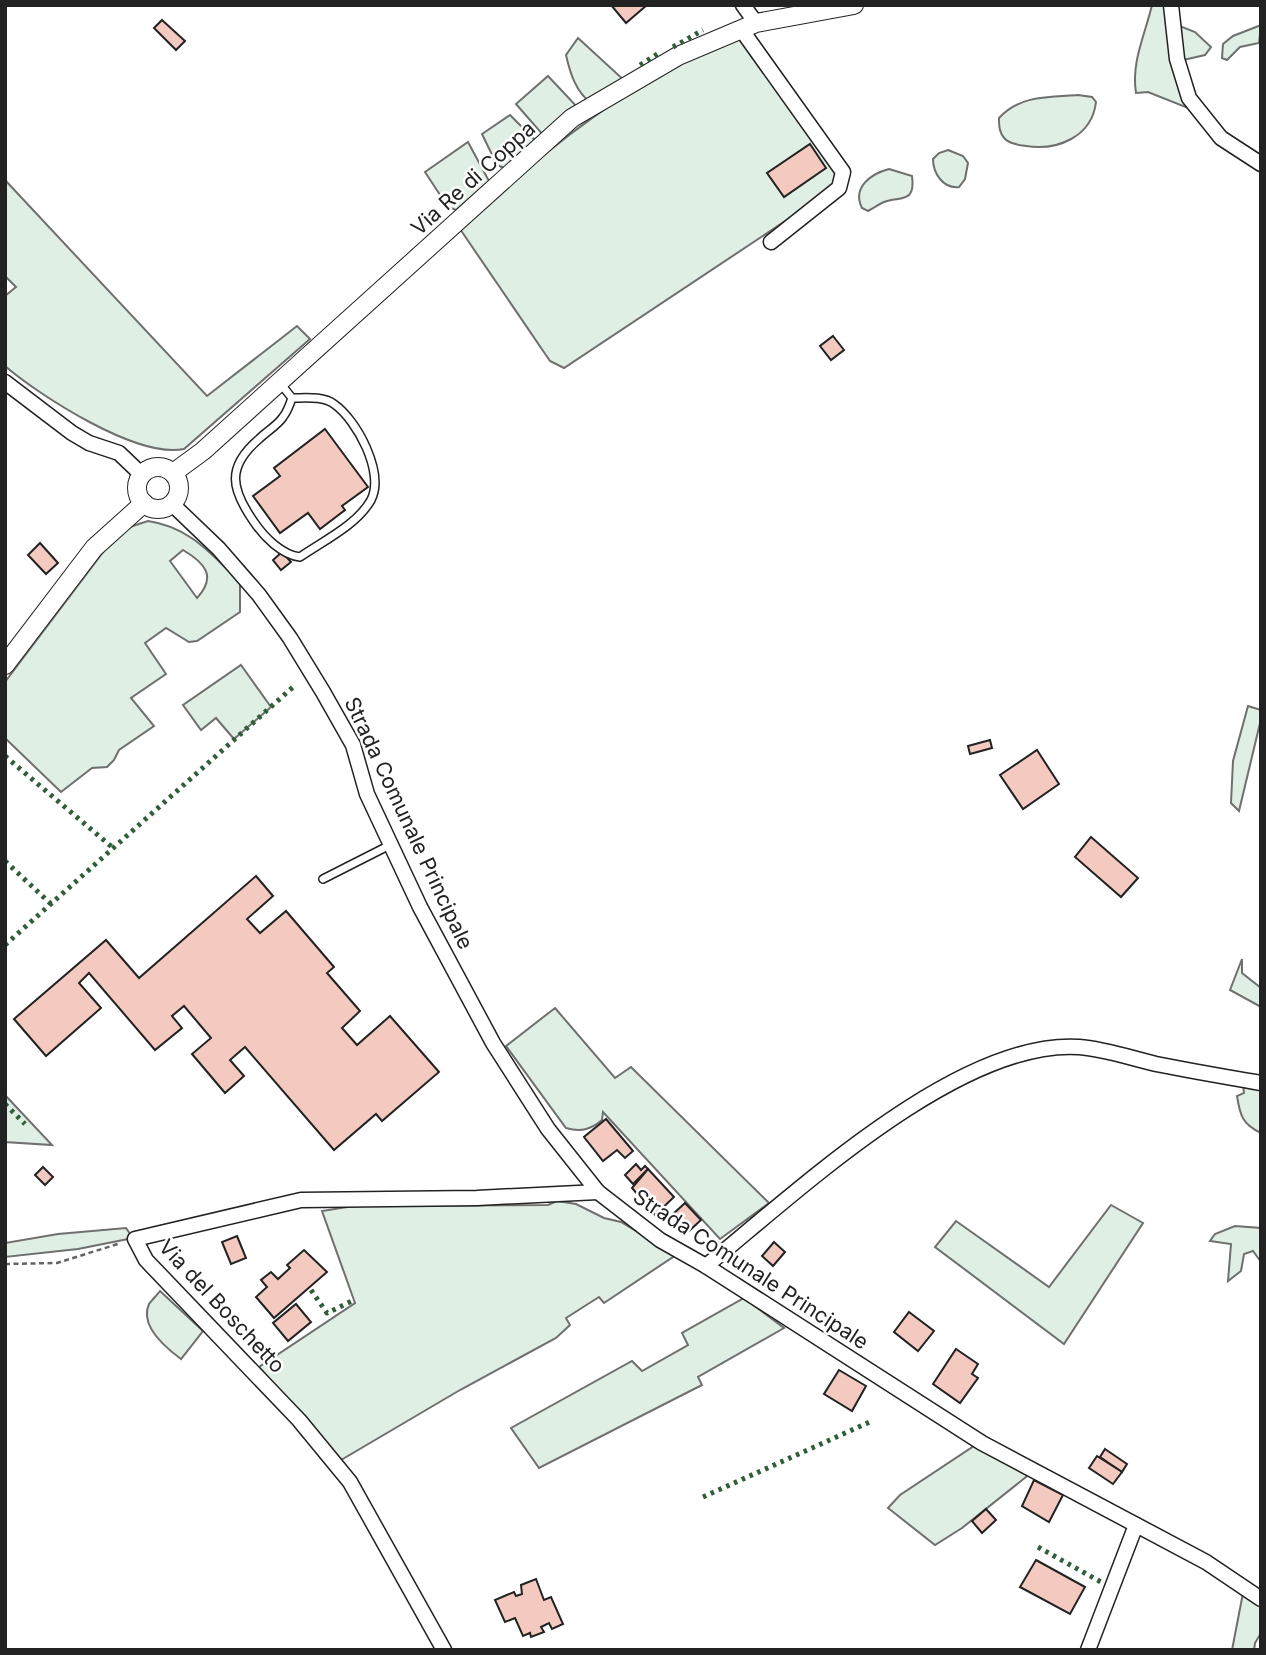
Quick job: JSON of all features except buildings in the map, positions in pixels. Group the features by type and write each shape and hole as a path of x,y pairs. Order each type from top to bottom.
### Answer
{"street":[{"path":"743,5 749,26 843,172 839,188 771,242"},
{"name":"Via Re di Coppa","path":"173,472 203,451 572,118 678,56 749,26 854,5"},
{"path":"1171,5 1177,59 1189,98 1221,138 1261,164"},
{"path":"5,382 72,433 89,443 119,453 142,475"},
{"path":"157,467 173,472 179,486 178,496 172,504 154,509 144,503 137,486 142,475 157,467"},
{"path":"5,665 94,548 144,503"},
{"name":"Strada Comunale Principale","path":"172,504 219,549 259,595 290,638 353,745 368,794 391,844 493,1043 548,1129 598,1192 660,1240 706,1266 982,1443 1206,1562 1261,1599"},
{"path":"706,1266 873,1131 958,1079 999,1060 1038,1049 1078,1047 1261,1083"},
{"name":"Via del Boschetto","path":"444,1650 350,1482 299,1420 146,1260 135,1239 301,1200 477,1198 598,1192"},
{"path":"1088,1650 1136,1525"}],"lane":[{"path":"279,383 292,398 319,398 333,403 345,414 363,441 372,464 376,486 371,500 357,517 300,557 290,556 257,526 243,506 234,478 239,460 252,444 283,418 292,398"},
{"path":"323,878 391,844"}],"path":[{"path":"5,1264 57,1263 135,1239"}],"green space":[{"path":"1152,5 1167,5 1177,25 1195,32 1211,47 1205,55 1183,60 1193,110 1148,92 1136,93 1137,59"},
{"path":"1261,25 1259,43 1240,47 1227,60 1222,58 1223,44 1233,36"},
{"path":"739,33 838,174 835,188 564,368 550,361 460,229 535,162 615,102 680,62"},
{"path":"578,38 626,82 591,103 574,82 566,55"},
{"path":"548,76 580,110 543,135 516,104"},
{"path":"1046,97 1092,97 1096,102 1088,124 1071,139 1049,146 1023,146 1005,139 1002,134 999,118 1016,105"},
{"path":"510,115 536,141 504,168 497,165 482,134"},
{"path":"468,142 489,181 456,210 448,207 425,172"},
{"path":"948,150 963,156 968,163 965,179 959,187 944,183 935,170 933,159"},
{"path":"889,169 912,176 912,191 906,197 884,202 868,211 862,208 859,194 861,188 869,178"},
{"path":"5,180 207,396 297,326 310,339 184,449 165,450 142,444 90,422 41,393 5,366 5,296 16,287 5,276"},
{"path":"148,521 163,524 199,543 240,582 240,612 197,641 189,642 166,628 145,643 166,674 131,698 154,726 119,750 107,767 92,768 61,792 5,738 5,682 104,551 130,527","holes":["183,550 206,571 206,583 197,598 170,561"]},
{"path":"241,665 271,707 234,739 216,718 201,730 183,705"},
{"path":"1248,706 1261,710 1261,719 1239,811 1231,803 1233,761"},
{"path":"1242,959 1242,973 1261,988 1261,1007 1230,990"},
{"path":"555,1008 615,1078 631,1067 769,1203 720,1239 603,1112 602,1120 589,1128 566,1128 506,1046"},
{"path":"1243,1085 1261,1089 1261,1133 1250,1126 1241,1114 1237,1096 1244,1093"},
{"path":"5,1095 52,1145 5,1142"},
{"path":"557,1201 576,1204 604,1218 621,1222 676,1255 604,1303 599,1297 566,1318 570,1325 556,1338 460,1390 341,1460 259,1367 355,1303 322,1211 354,1206 548,1205"},
{"path":"1111,1205 1143,1223 1064,1344 935,1247 956,1221 1049,1287"},
{"path":"1235,1226 1261,1228 1261,1262 1253,1251 1244,1254 1241,1271 1228,1281 1231,1244 1210,1241 1215,1234"},
{"path":"126,1228 133,1238 78,1249 5,1257 5,1243 58,1234"},
{"path":"160,1291 203,1331 181,1359 156,1336 148,1320 149,1304"},
{"path":"744,1298 784,1328 698,1377 702,1385 539,1468 511,1428 632,1361 642,1371 688,1345 682,1333"},
{"path":"977,1444 1031,1473 962,1528 935,1545 888,1508 900,1495"},
{"path":"1243,1593 1261,1606 1261,1633 1254,1650 1232,1650"}],"hedge":[{"path":"673,47 703,30"},
{"path":"640,65 659,53"},
{"path":"5,945 293,687"},
{"path":"5,756 113,848"},
{"path":"5,861 51,904"},
{"path":"5,1104 25,1124"},
{"path":"311,1290 327,1313 352,1301"},
{"path":"703,1497 872,1421"},
{"path":"1038,1547 1101,1582"}]}
